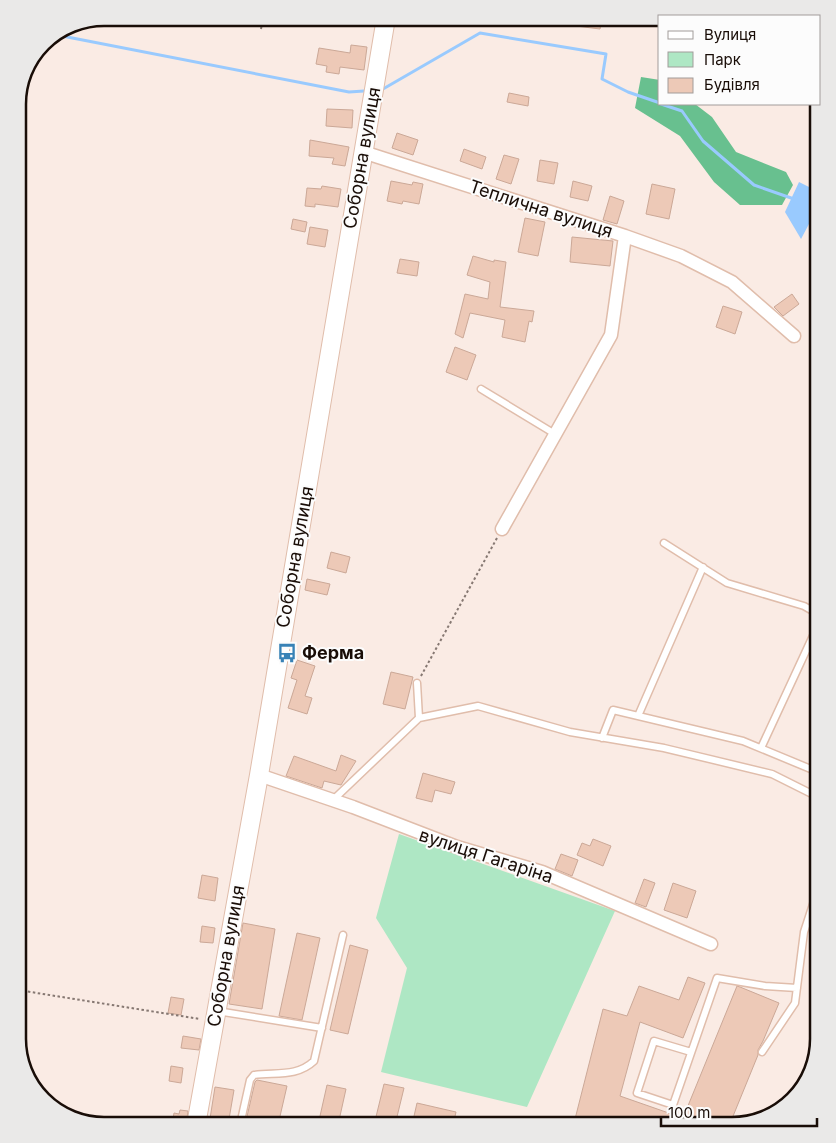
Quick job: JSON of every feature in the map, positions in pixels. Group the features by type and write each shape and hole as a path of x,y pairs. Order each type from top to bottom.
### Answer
{"main road":[{"name":"Соборна вулиця","path":"197,1117 259,775 385,26"}],"street":[{"name":"Теплична вулиця","path":"363,152 625,236 611,335 555,434"},
{"path":"625,236 681,256 732,282 794,336"},
{"path":"502,529 555,434"},
{"name":"вулиця Гагаріна","path":"259,775 333,800 457,847 542,872 711,944"}],"lane":[{"path":"481,390 555,434"},
{"path":"664,543 727,583 810,609"},
{"path":"638,716 702,567"},
{"path":"762,748 810,643"},
{"path":"417,682 419,718"},
{"path":"333,800 419,718 478,706 570,732 664,748 772,774 810,793"},
{"path":"602,738 613,710 743,741 810,769"},
{"path":"762,1052 794,1003 804,932 810,914"},
{"path":"242,1117 250,1080 254,1075 298,1072 308,1067 314,1061 343,935"},
{"path":"691,1052 654,1041 637,1092 673,1106 717,978 765,986 797,988"},
{"path":"215,1016 322,1028"}],"path":[{"path":"417,682 502,529"},
{"path":"26,991 215,1016"}],"green space":[{"path":"641,77 658,80 658,105 696,105 712,117 736,152 786,172 793,185 782,205 740,205 714,182 680,136 635,108"},
{"path":"399,834 615,911 527,1107 381,1072 407,968 376,918"}],"water":[{"path":"799,182 810,188 810,222 801,239 785,212"}],"building":[{"path":"576,26 601,26 600,29"},
{"path":"351,45 367,47 364,70 340,67 339,74 326,72 327,66 316,64 319,48 350,53"},
{"path":"509,93 529,97 528,106 507,102"},
{"path":"327,109 353,110 352,128 326,126"},
{"path":"397,133 418,140 413,155 392,148"},
{"path":"310,140 349,147 345,166 332,164 334,158 309,156"},
{"path":"464,149 486,157 482,169 460,161"},
{"path":"504,155 519,159 511,184 496,179"},
{"path":"540,160 558,163 554,184 537,181"},
{"path":"391,181 412,185 413,182 423,184 419,204 403,201 402,204 387,201"},
{"path":"573,181 592,186 588,201 570,197"},
{"path":"652,184 675,189 669,219 646,214"},
{"path":"322,186 341,189 338,207 315,204 315,207 305,206 307,188 321,189"},
{"path":"610,196 624,201 617,224 603,220"},
{"path":"525,218 545,222 538,256 518,252"},
{"path":"293,219 307,222 305,232 291,229"},
{"path":"310,227 328,230 325,247 307,244"},
{"path":"572,237 613,241 610,266 570,262"},
{"path":"473,256 494,262 494,260 506,262 500,307 534,311 532,322 529,321 525,342 502,337 505,320 470,313 463,338 455,334 465,294 488,299 490,282 467,275"},
{"path":"400,259 419,262 417,276 397,273"},
{"path":"792,294 799,304 783,316 774,307"},
{"path":"723,306 742,312 735,334 716,327"},
{"path":"455,347 476,355 467,380 446,372"},
{"path":"331,552 350,557 346,573 327,568"},
{"path":"307,579 330,584 327,595 305,590"},
{"path":"297,660 315,666 305,696 312,698 307,714 288,708 297,680 291,678"},
{"path":"391,672 413,677 405,709 383,704"},
{"path":"341,755 356,761 341,785 324,781 322,788 286,776 294,756 336,771"},
{"path":"423,773 455,782 451,794 435,790 432,802 416,798"},
{"path":"593,839 611,846 603,866 577,855 582,843 590,846"},
{"path":"561,854 578,860 572,876 555,869"},
{"path":"202,875 218,878 215,901 198,898"},
{"path":"644,879 655,883 646,907 635,903"},
{"path":"673,883 696,891 687,918 664,910"},
{"path":"243,923 275,929 262,1009 229,1004"},
{"path":"202,926 215,928 213,943 200,942"},
{"path":"297,933 320,938 302,1020 279,1016"},
{"path":"350,945 368,950 348,1034 330,1030"},
{"path":"688,977 705,983 683,1038 640,1022 620,1096 680,1117 576,1117 603,1009 627,1016 639,986 679,1000"},
{"path":"737,986 779,1003 758,1050 758,1055 733,1117 683,1117"},
{"path":"171,997 184,999 181,1015 168,1013"},
{"path":"183,1036 201,1039 199,1050 181,1048"},
{"path":"171,1066 183,1068 181,1083 169,1081"},
{"path":"257,1080 287,1086 280,1117 247,1117"},
{"path":"384,1084 404,1088 397,1117 376,1117"},
{"path":"327,1085 346,1089 340,1117 320,1117"},
{"path":"215,1087 234,1090 229,1117 210,1117"},
{"path":"417,1103 456,1112 455,1117 414,1117"},
{"path":"180,1110 188,1111 187,1117 173,1117 174,1113 179,1114"}],"waterway":[{"path":"383,89 480,33 606,54 602,79 628,92 658,102"},
{"path":"66,37 349,92 364,91"},
{"path":"664,105 682,111 703,141 754,185 794,199"}],"place":[{"name":"Ферма","path":"287,653"}]}
